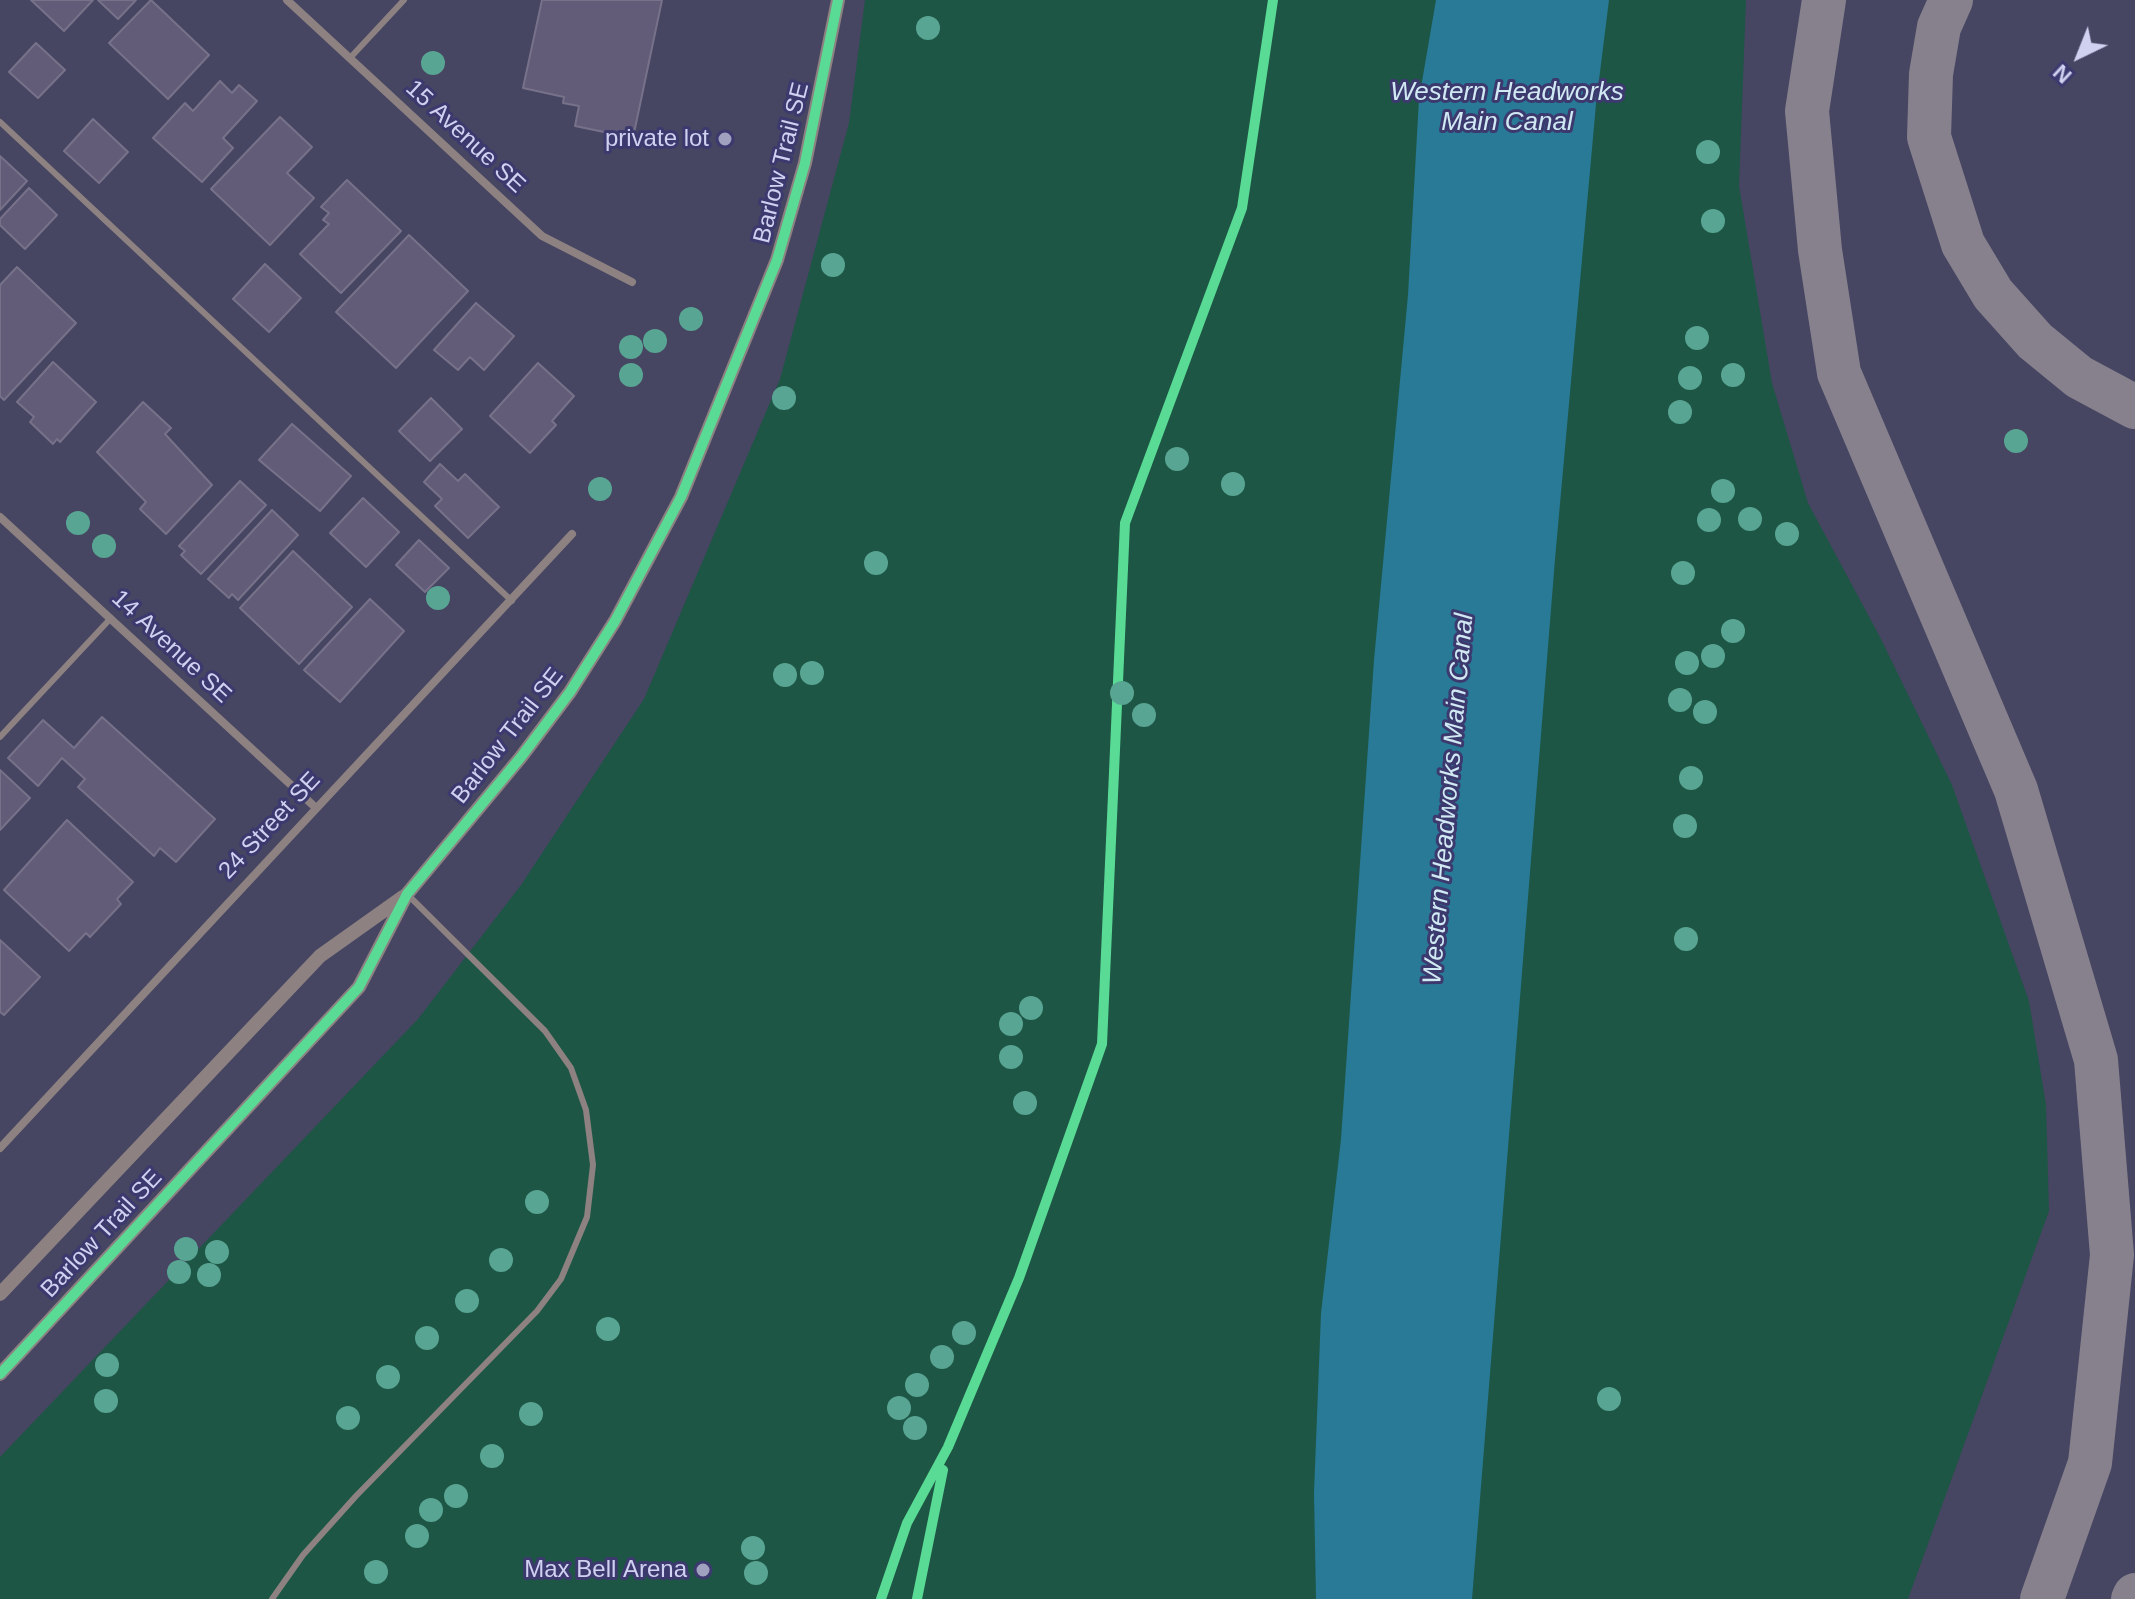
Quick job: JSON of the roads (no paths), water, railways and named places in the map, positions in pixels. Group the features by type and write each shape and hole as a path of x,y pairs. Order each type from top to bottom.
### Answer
{"highway":[{"path":"1824,0 1807,111 1820,250 1839,373 2016,790 2096,1060 2112,1255 2090,1463 2042,1599"},
{"path":"1951,0 1939,27 1931,74 1929,137 1963,244 1993,294 2035,341 2079,377 2135,407"}],"street":[{"name":"15 Avenue SE","path":"287,0 542,236 632,282"},
{"name":"Barlow Trail SE","path":"0,1374 359,987 407,894 521,757 570,692 615,621 663,534 737,366 777,260 805,163 838,0"},
{"name":"14 Avenue SE","path":"0,517 315,807"},
{"name":"24 Street SE","path":"0,1148 572,534"},
{"name":"Barlow Trail SE","path":"0,1294 320,956 407,894"}],"lane":[{"path":"350,58 404,0"},
{"path":"0,122 512,601"},
{"path":"0,737 111,618"},
{"path":"272,1599 303,1555 356,1496 537,1311 561,1279 587,1217 593,1165 586,1110 571,1068 545,1031 467,949 407,894"}],"water":[{"name":"Western Headworks Main Canal","path":"1436,0 1609,0 1596,104 1555,559 1472,1599 1316,1599 1314,1493 1321,1313 1341,1139 1374,660 1408,295 1419,99"}],"place":[{"name":"private lot","path":"725,139"},
{"name":"Max Bell Arena","path":"703,1570"}]}
